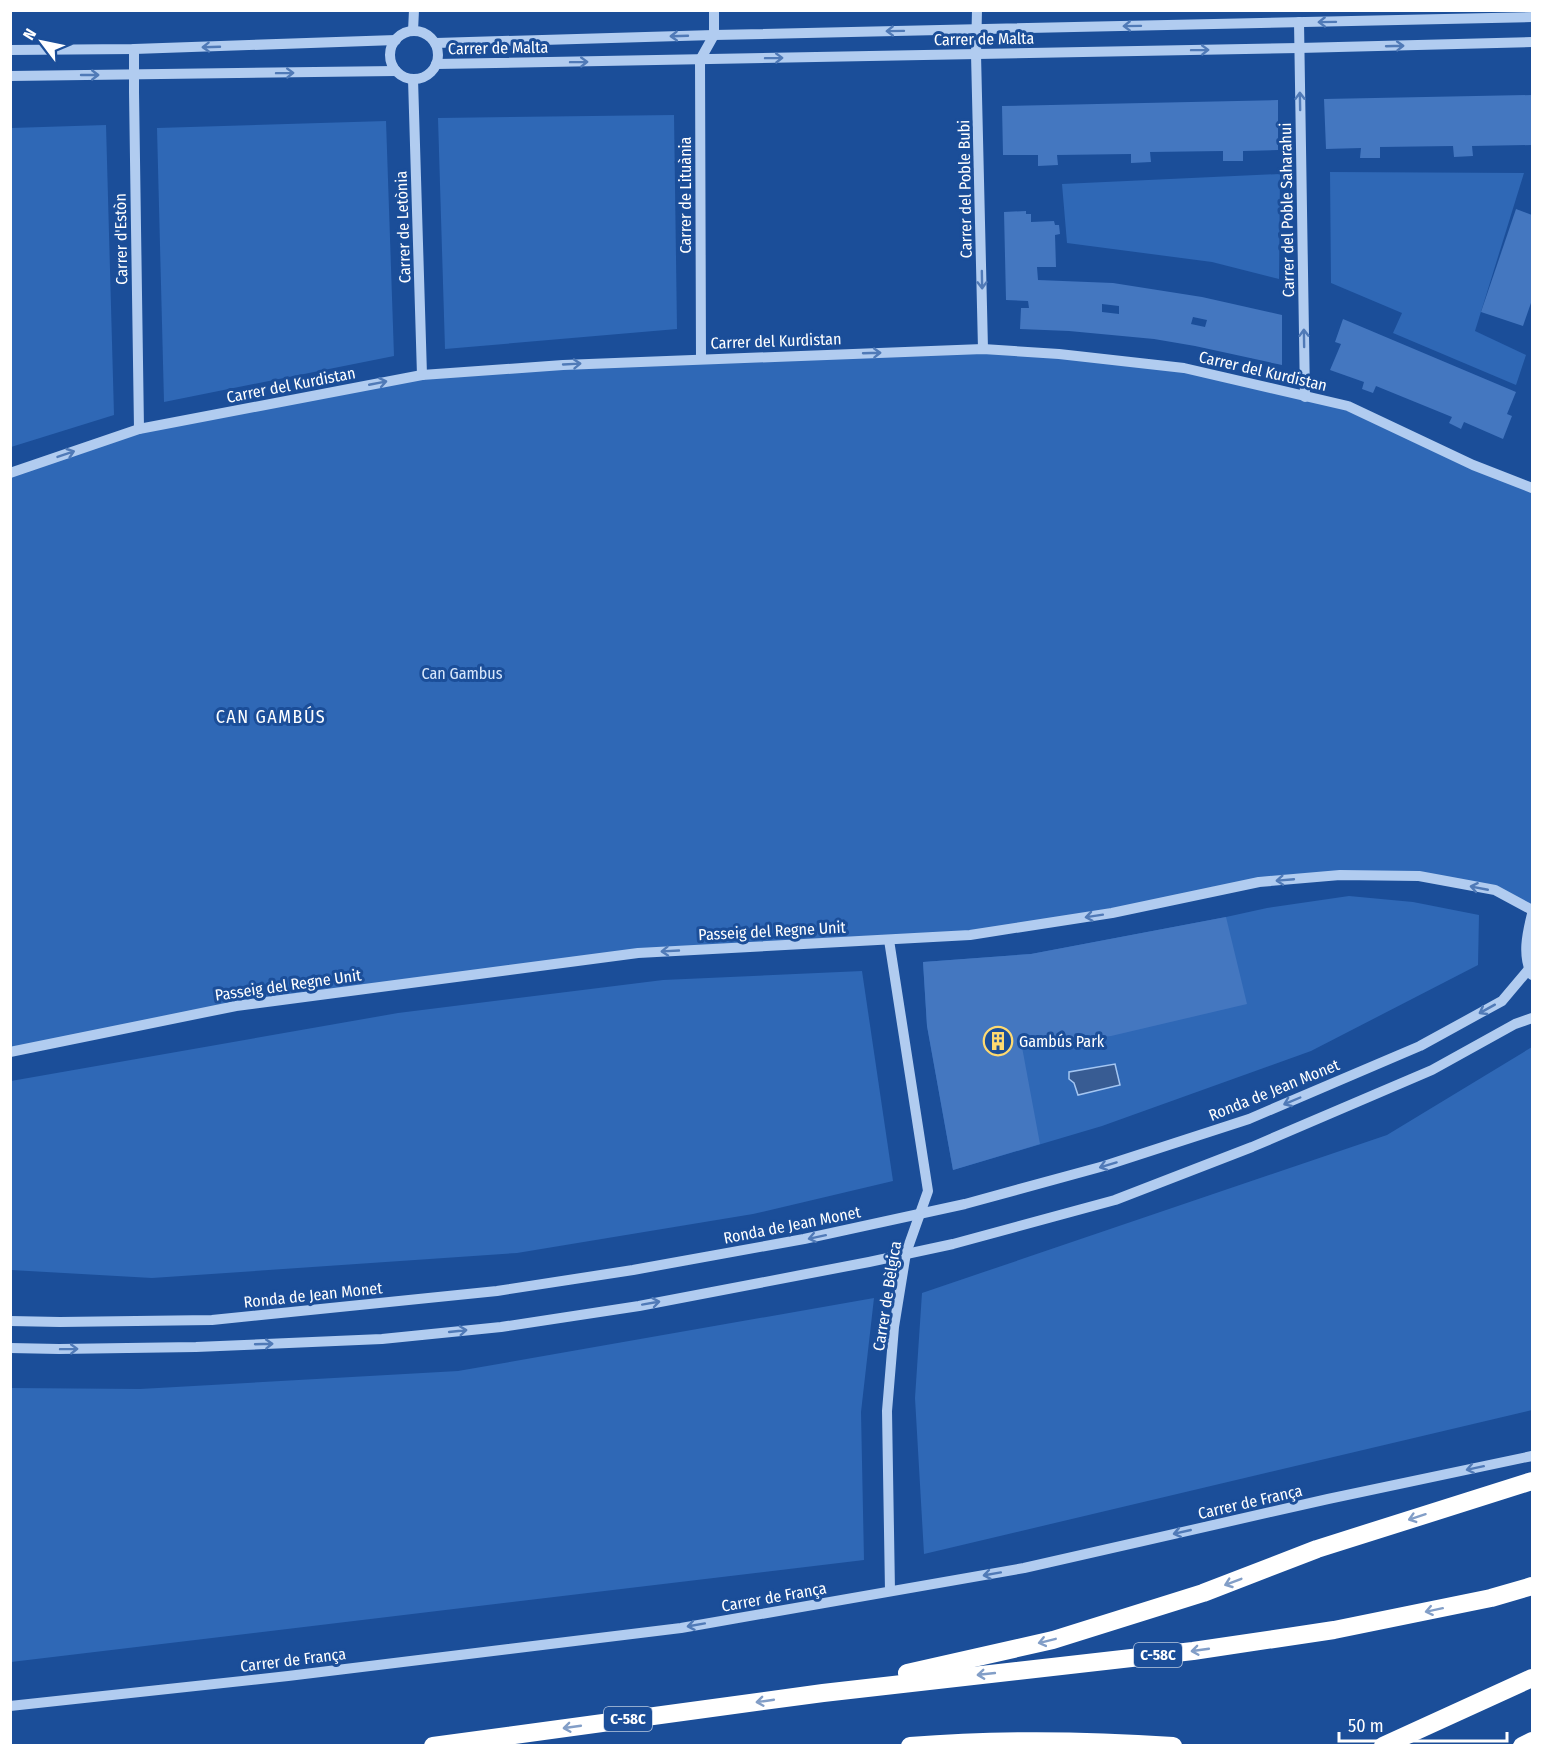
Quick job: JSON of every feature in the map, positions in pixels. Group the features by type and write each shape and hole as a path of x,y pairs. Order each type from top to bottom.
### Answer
{"highway":[{"path":"823,1693 1053,1640 1203,1593 1317,1549 1533,1480"},
{"name":"C-58C","path":"433,1746 823,1693 1193,1651 1334,1630 1491,1598 1533,1586"},
{"path":"1383,1746 1533,1678"},
{"path":"910,1746 974,1742 1095,1741 1173,1746"},
{"path":"1522,1746 1533,1741"}],"street":[{"path":"412,31 414,10"},
{"path":"714,10 714,35"},
{"name":"Carrer del Poble Bubi","path":"977,10 976,54 984,349"},
{"name":"Carrer de Malta","path":"436,43 1533,17"},
{"name":"Carrer del Poble Saharahui","path":"1299,22 1305,397"},
{"path":"412,31 426,34 436,43 438,59 430,74 423,78 408,79 396,71 390,55 396,40 405,32 412,31"},
{"name":"Carrer de Lituània","path":"701,359 700,60 714,35"},
{"path":"10,50 134,49 396,40"},
{"name":"Carrer de Malta","path":"436,64 1533,42"},
{"name":"Carrer d'Estòn","path":"134,49 139,429"},
{"path":"10,76 396,71"},
{"name":"Carrer de Letònia","path":"413,79 422,375"},
{"name":"Carrer del Kurdistan","path":"10,473 139,429 422,375 563,365 984,349 1059,354 1184,368 1348,406 1473,465 1533,488"},
{"name":"Passeig del Regne Unit","path":"10,1052 236,1006 638,952 981,934 1113,913 1259,882 1340,874 1419,876 1495,891 1533,912"},
{"path":"1531,973 1525,939 1533,912"},
{"name":"Carrer de Bèlgica","path":"889,940 928,1191 906,1253 894,1327 887,1411 890,1592"},
{"name":"Ronda de Jean Monet","path":"10,1321 212,1320 497,1291 782,1244 965,1204 1104,1166 1249,1119 1420,1046 1502,1001 1531,973"},
{"path":"10,1348 59,1350 359,1340 501,1327 639,1306 811,1274 953,1244 1115,1200 1252,1148 1421,1075 1515,1024 1533,1018"},
{"name":"Carrer de França","path":"10,1706 288,1676 681,1628 1024,1568 1328,1499 1533,1456"}],"green space":[{"path":"674,115 677,329 445,349 438,118"},
{"path":"386,121 394,356 164,402 157,128"},
{"path":"106,125 114,415 11,447 11,128"},
{"path":"1330,172 1524,173 1475,331 1526,355 1516,385 1393,333 1402,313 1331,283"},
{"path":"1280,174 1279,279 1212,262 1067,243 1062,184"},
{"name":"Can Gambus","path":"983,349 1184,368 1348,406 1532,488 1532,910 1495,890 1419,876 1259,882 1025,927 638,953 236,1006 11,1052 11,473 139,429 422,375"},
{"path":"1349,896 1413,902 1479,915 1478,965 1311,1051 1102,1126 953,1170 927,1026 923,962 1031,954 1267,908"},
{"path":"862,971 893,1181 753,1214 517,1253 152,1278 11,1270 11,1081 398,1013 663,980"},
{"path":"1532,1047 1532,1410 924,1554 915,1398 922,1293 1387,1135"},
{"path":"874,1298 861,1412 864,1560 11,1662 11,1388 140,1389 458,1371"}],"shaded area":[{"path":"1115,1064 1120,1085 1078,1095 1074,1083 1069,1079 1069,1072"}],"building":[{"path":"1532,95 1532,145 1472,146 1473,156 1454,157 1453,146 1380,147 1380,158 1360,158 1361,148 1326,149 1324,99"},
{"path":"1278,100 1278,150 1243,151 1243,161 1223,161 1223,151 1150,152 1151,162 1131,163 1131,154 1057,155 1058,165 1038,166 1038,155 1003,155 1002,106"},
{"path":"1516,209 1532,215 1532,300 1523,326 1481,312"},
{"path":"1026,211 1026,214 1031,214 1031,222 1054,221 1055,225 1059,225 1060,234 1055,235 1056,267 1037,267 1038,280 1113,283 1202,297 1282,315 1282,365 1154,339 1020,329 1021,308 1029,308 1028,301 1006,300 1004,212","holes":["1102,304 1119,306 1119,314 1102,312","1193,317 1207,320 1205,327 1191,324"]},
{"path":"1343,319 1516,392 1507,414 1512,416 1503,439 1464,422 1461,429 1449,423 1452,417 1376,386 1373,393 1362,389 1364,382 1330,370 1341,344 1335,342"},
{"name":"Gambús Park","path":"1226,917 1247,1004 1111,1036 1022,1047 1040,1144 953,1170 927,1026 923,962 1031,954"}],"place":[{"name":"Gambús Park","path":"998,1041"}],"district":[{"name":"CAN GAMBÚS","path":"271,717"}]}
